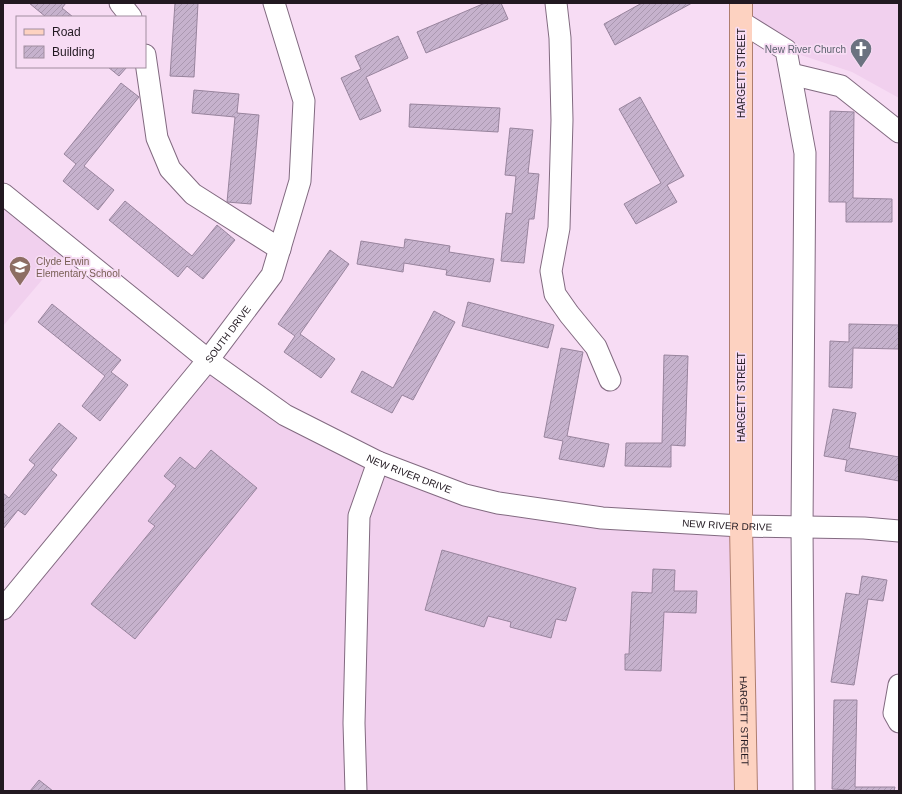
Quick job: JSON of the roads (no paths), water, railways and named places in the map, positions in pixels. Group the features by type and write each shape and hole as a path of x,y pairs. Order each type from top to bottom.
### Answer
{"main road":[{"name":"HARGETT STREET","path":"741,13 741,526 746,791"}],"street":[{"path":"120,3 130,16"},
{"name":"SOUTH DRIVE","path":"3,609 208,360 272,275 300,181 304,101 274,3"},
{"path":"556,3 560,38 562,120 559,228 551,271 555,294 596,347 610,380"},
{"path":"741,13 786,50 805,153 802,527 804,791"},
{"path":"146,62 157,138 170,169 193,194 280,249"},
{"path":"791,74 840,86 899,132"},
{"name":"NEW RIVER DRIVE","path":"3,194 208,360 285,415 378,462 465,494 498,503 602,518 741,526 864,528 899,531"},
{"path":"356,791 354,723 359,516 378,462"},
{"path":"899,685 894,713 899,722"}],"place":[{"name":"New River Church","path":"861,68"},
{"name":"Clyde Erwin Elementary School","path":"20,286"}]}
